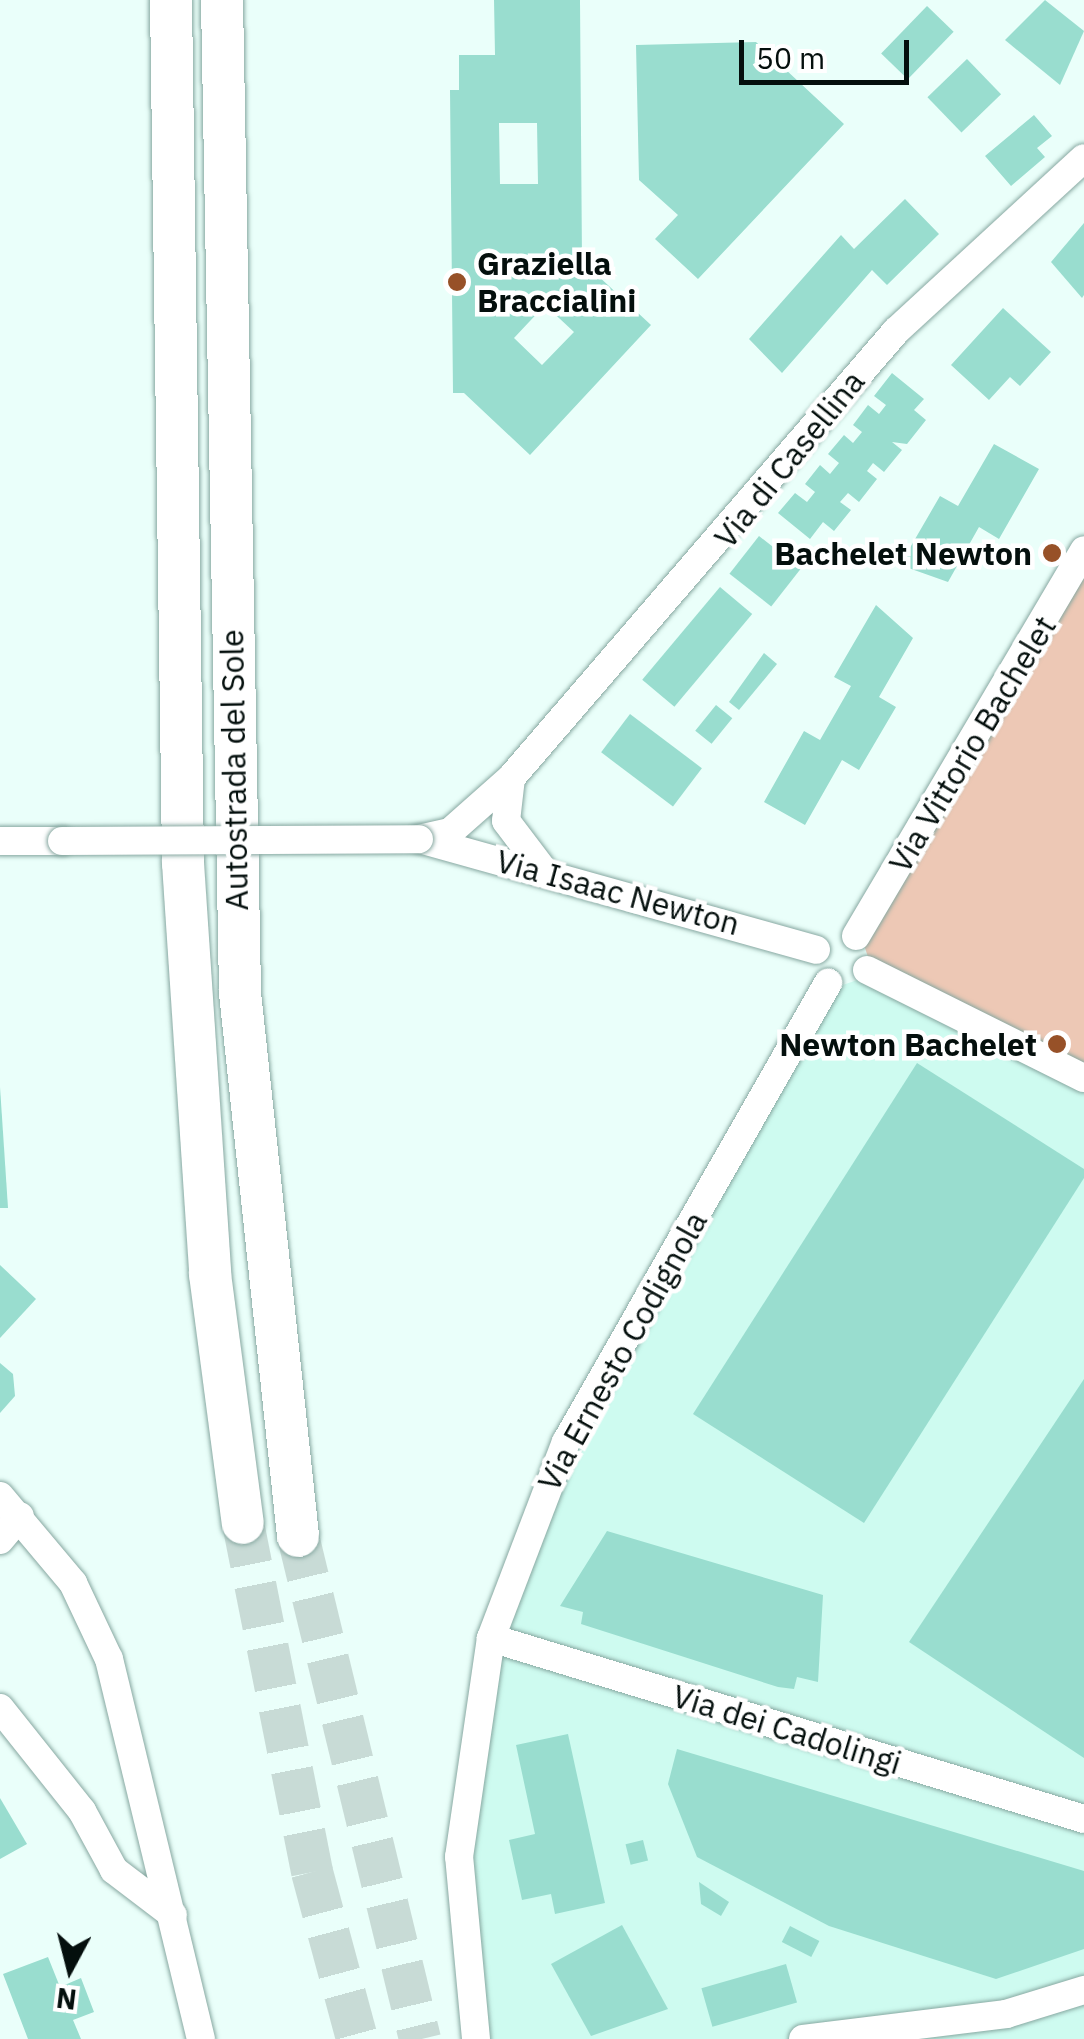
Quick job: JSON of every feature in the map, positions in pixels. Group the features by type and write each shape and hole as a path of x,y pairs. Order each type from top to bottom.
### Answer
{"highway":[{"name":"Autostrada del Sole","path":"171,0 183,863 209,1256 243,1523"},
{"name":"Autostrada del Sole","path":"222,0 240,993 298,1536"}],"street":[{"name":"Via di Casellina","path":"0,841 419,840 450,832 511,778 896,331 1084,158"},
{"name":"Via Vittorio Bachelet","path":"856,936 1084,550"},
{"path":"511,778 506,822 545,872"},
{"name":"Via Isaac Newton","path":"419,840 816,950"},
{"path":"868,970 851,986 828,984 816,950 833,934 856,936 868,970 1084,1078"},
{"name":"Via Ernesto Codignola","path":"476,2039 459,1857 491,1638 566,1442 828,984"},
{"path":"0,1496 73,1583 109,1660 202,2039"},
{"path":"0,1540 20,1516"},
{"name":"Via dei Cadolingi","path":"491,1638 1084,1819"},
{"path":"0,1708 82,1811 114,1870 172,1915"},
{"path":"803,2039 1006,2014 1084,1990"}],"shaded area":[{"path":"1084,550 1084,1078 869,960 863,942"},
{"path":"863,978 1084,1077 1084,2039 476,2039 466,1986 475,1717 566,1442 837,987"}],"building":[{"path":"494,0 580,0 582,261 651,325 530,455 464,393 453,393 450,90 459,90 459,55 495,55","holes":["499,123 537,123 538,184 500,184","545,305 574,332 542,365 514,338"]},
{"path":"1045,0 1084,31 1060,85 1005,40"},
{"path":"927,6 954,32 908,79 881,53"},
{"path":"756,42 844,124 698,279 655,239 678,215 639,180 636,45"},
{"path":"967,59 1001,94 961,132 927,97"},
{"path":"1034,115 1052,136 1037,148 1045,157 1011,186 985,156"},
{"path":"905,199 939,234 887,285 872,270 782,373 749,339 841,235 854,249"},
{"path":"1084,223 1084,295 1082,298 1051,262"},
{"path":"1003,308 1051,352 1020,386 1010,377 989,400 951,365"},
{"path":"892,373 924,399 914,410 926,420 907,444 892,442 902,450 884,472 873,463 867,471 877,479 859,502 848,493 840,502 851,510 834,531 823,522 810,539 778,513 795,493 807,502 815,492 805,484 820,465 830,474 839,463 828,454 844,435 853,443 862,432 853,425 868,405 879,414 886,405 874,396"},
{"path":"994,444 1039,469 999,539 979,527 948,582 900,565 940,496 958,506"},
{"path":"759,536 801,569 771,606 729,574"},
{"path":"720,587 752,614 674,707 642,680"},
{"path":"876,605 913,638 879,697 896,707 859,770 842,760 805,825 764,802 804,731 820,740 851,686 834,677"},
{"path":"764,653 777,664 739,710 729,702"},
{"path":"716,705 732,718 712,744 695,731"},
{"path":"630,714 702,768 673,806 601,752"},
{"path":"917,1063 1084,1169 1084,1178 864,1523 693,1414"},
{"path":"0,1087 8,1208 0,1208"},
{"path":"0,1265 36,1299 0,1338"},
{"path":"0,1363 13,1374 15,1396 0,1413"},
{"path":"1084,1379 1084,1758 909,1642"},
{"path":"607,1531 823,1595 818,1682 797,1677 794,1689 778,1687 581,1624 583,1612 560,1606"},
{"path":"568,1734 605,1903 555,1914 551,1894 522,1900 509,1840 535,1834 516,1745"},
{"path":"677,1749 1084,1871 1084,1949 996,1979 829,1926 697,1857 668,1784"},
{"path":"0,1798 27,1844 0,1859"},
{"path":"643,1840 648,1860 631,1865 626,1844"},
{"path":"699,1882 729,1902 721,1916 701,1904"},
{"path":"622,1925 668,2009 591,2036 551,1964"},
{"path":"790,1926 819,1941 811,1957 782,1942"},
{"path":"48,1957 60,1987 81,1978 94,2012 73,2020 81,2039 28,2039 3,1974"},
{"path":"786,1964 797,2002 712,2027 701,1988"}],"tunnel":[{"path":"243,1523 312,1872 357,2039"},
{"path":"298,1536 420,2039"}],"place":[{"name":"Graziella Braccialini","path":"457,282"},
{"name":"Bachelet Newton","path":"1052,553"},
{"name":"Newton Bachelet","path":"1057,1044"}]}
